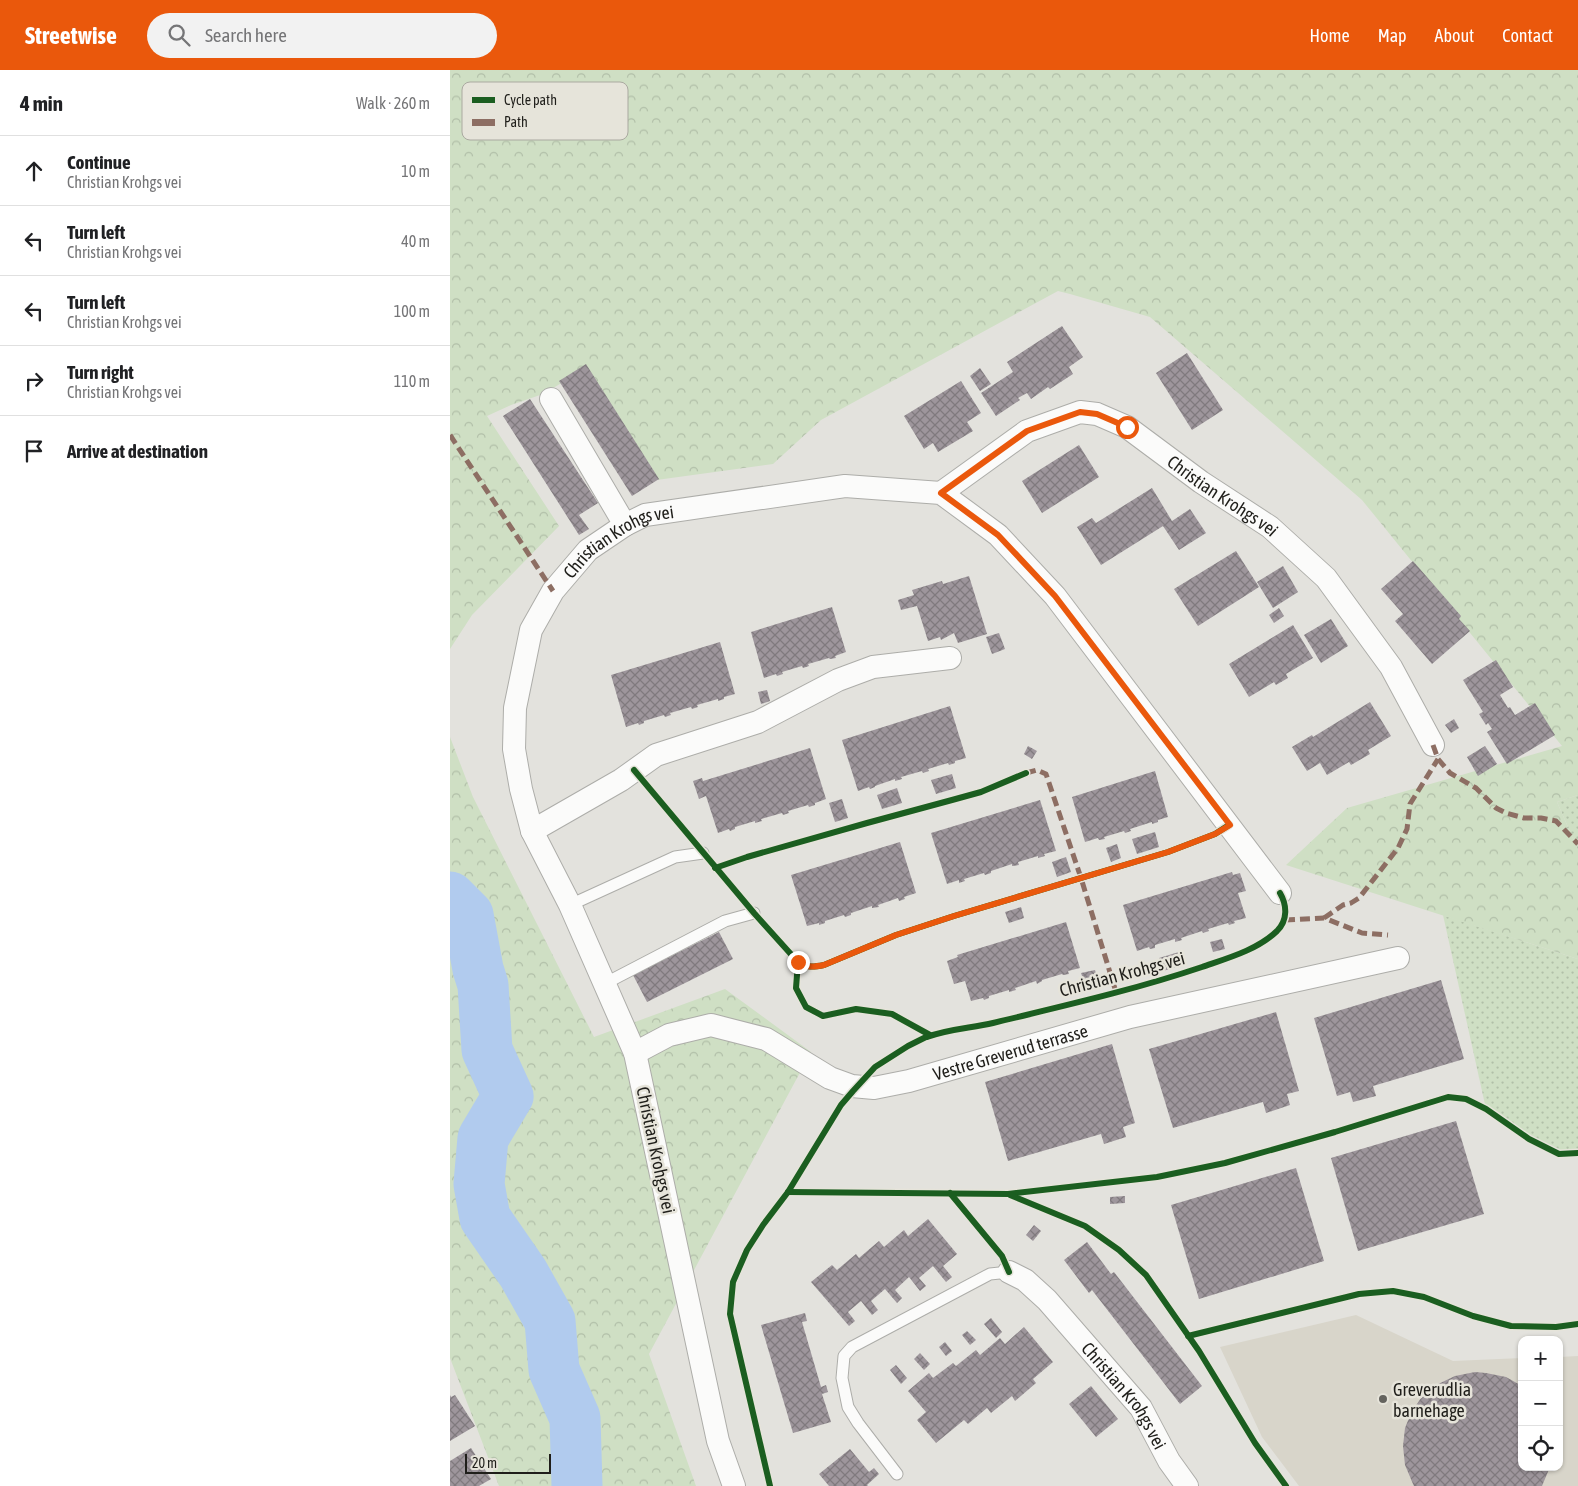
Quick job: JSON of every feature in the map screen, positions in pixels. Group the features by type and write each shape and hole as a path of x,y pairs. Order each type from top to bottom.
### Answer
{"street":[{"path":"551,399 625,525"},
{"name":"Christian Krohgs vei","path":"734,1486 718,1441 635,1053 570,906 532,831 521,789 514,749 515,708 531,630 553,591 588,550 625,525 645,515 845,486 941,493 1027,431 1080,412 1097,414 1127,427 1201,482 1270,527 1326,578 1391,667 1433,745"},
{"path":"941,493 998,535 1055,596 1280,893"},
{"path":"532,831 621,780 656,755 758,722 838,680 873,667 950,658"},
{"name":"Vestre Greverud terrasse","path":"635,1053 669,1035 711,1025 766,1039 830,1078 852,1086 874,1088 909,1081 1130,1017 1398,958"},
{"name":"Christian Krohgs vei","path":"1009,1272 1025,1280 1048,1300 1141,1408 1169,1461 1187,1486"}],"lane":[{"path":"570,906 675,857 703,853"},
{"path":"604,984 725,921 754,913"},
{"path":"897,1474 858,1423 848,1406 842,1378 844,1356 852,1347 990,1274 1009,1272"}],"shaded area":[{"name":"Greverudlia barnehage","path":"1356,1315 1453,1361 1518,1358 1518,1471 1563,1471 1563,1357 1578,1356 1578,1486 1299,1486 1262,1437 1220,1347"}],"green space":[{"path":"450,70 1578,70 1578,795 1557,802 1578,850 1578,959 1286,865 1347,808 1562,746 1362,500 1150,317 1070,294 1058,291 821,420 773,464 642,482 570,378 543,394 487,416 559,526 472,615 450,649"},
{"path":"450,737 473,797 594,1037 725,989 811,1052 649,1354 696,1486 499,1486 450,1358"},
{"path":"1578,795 1578,850 1557,802"},
{"path":"1443,915 1578,959 1578,1153 1559,1154 1486,1109"}],"building":[{"path":"1062,326 1083,357 1069,367 1073,374 1050,389 1048,387 1031,399 1027,393 996,416 981,393 1013,372 1007,362"},
{"path":"1187,353 1223,410 1192,430 1156,373"},
{"path":"586,364 659,479 632,496 559,381"},
{"path":"980,368 991,384 980,391 970,376"},
{"path":"961,381 981,413 967,422 973,431 938,452 933,443 924,449 904,416"},
{"path":"530,399 598,503 579,515 589,529 579,535 503,416"},
{"path":"1079,445 1099,477 1042,513 1022,481"},
{"path":"1152,488 1172,521 1190,509 1206,533 1179,550 1163,526 1101,565 1077,527 1092,518 1096,523"},
{"path":"1236,551 1259,587 1198,626 1174,589"},
{"path":"1413,561 1461,616 1459,619 1470,631 1432,664 1395,621 1403,614 1381,589"},
{"path":"1283,566 1298,592 1273,608 1257,582"},
{"path":"969,576 987,634 958,643 954,633 941,640 940,637 928,641 917,606 901,610 898,600 914,595 912,590 942,581 943,584"},
{"path":"832,607 846,652 835,656 836,658 829,658 808,664 809,666 803,668 802,666 782,672 783,674 777,676 776,674 764,678 751,632"},
{"path":"1279,608 1284,616 1274,623 1269,615"},
{"path":"1331,619 1348,646 1321,663 1304,635"},
{"path":"1293,625 1313,658 1286,674 1288,678 1276,685 1274,682 1249,697 1229,664"},
{"path":"999,633 1005,649 992,654 986,637"},
{"path":"720,642 735,694 718,701 718,699 697,705 698,707 692,709 691,707 670,713 671,715 665,717 664,715 644,721 644,723 639,725 638,723 626,727 611,675"},
{"path":"1496,660 1513,687 1500,695 1508,708 1510,707 1515,715 1535,703 1555,735 1507,764 1487,732 1492,729 1488,723 1486,725 1479,714 1483,712 1463,680"},
{"path":"767,690 770,701 761,704 758,692"},
{"path":"1370,702 1391,736 1368,750 1370,754 1351,765 1349,762 1327,775 1320,763 1307,771 1292,747 1312,735 1313,737"},
{"path":"950,706 966,758 949,765 948,763 928,769 929,771 923,773 922,771 870,789 869,787 858,791 842,740"},
{"path":"1454,719 1459,728 1451,733 1445,725"},
{"path":"1028,746 1037,751 1032,759 1024,754"},
{"path":"1485,746 1497,764 1478,776 1467,757"},
{"path":"810,748 826,799 809,807 808,805 788,811 789,813 783,815 782,813 761,819 762,821 755,823 755,821 735,827 735,829 730,831 729,829 718,833 706,796 699,799 693,781 702,778 703,781"},
{"path":"1155,771 1168,817 1152,824 1152,822 1130,829 1131,831 1125,833 1124,831 1104,837 1105,839 1099,840 1098,838 1085,842 1072,797"},
{"path":"952,774 956,788 936,794 931,780"},
{"path":"897,788 902,803 882,809 877,795"},
{"path":"842,799 848,818 835,822 829,803"},
{"path":"1040,800 1056,851 1044,854 1045,856 1038,858 1038,856 1018,862 1019,865 1012,866 1012,864 985,875 984,873 964,879 965,881 959,883 959,880 947,884 931,833"},
{"path":"1155,832 1159,847 1137,854 1132,839"},
{"path":"900,842 916,893 899,901 898,898 878,905 879,907 872,908 872,906 845,917 844,915 825,921 825,923 819,925 819,923 807,926 791,875"},
{"path":"1117,844 1121,858 1111,862 1106,848"},
{"path":"1066,857 1071,872 1057,877 1052,862"},
{"path":"1232,872 1233,875 1240,873 1246,891 1238,893 1246,918 1234,921 1235,923 1229,925 1228,923 1208,929 1209,931 1203,933 1202,931 1181,938 1182,940 1175,942 1175,939 1155,945 1155,948 1150,949 1149,947 1137,951 1123,905"},
{"path":"1021,907 1024,918 1009,923 1005,912"},
{"path":"1066,922 1080,968 1068,971 1069,974 1062,974 1042,980 1037,984 1036,981 1015,988 1016,990 1009,992 1009,990 989,996 989,998 984,1000 983,998 971,1001 965,981 954,984 947,961 958,957 957,955"},
{"path":"719,932 733,959 647,1002 633,975"},
{"path":"1222,939 1225,949 1213,952 1210,942"},
{"path":"1179,952 1183,965 1163,971 1159,958"},
{"path":"1095,970 1099,984 1086,988 1081,973"},
{"path":"1441,980 1464,1059 1373,1086 1376,1096 1353,1102 1350,1092 1337,1096 1314,1018"},
{"path":"1276,1012 1299,1091 1287,1094 1290,1105 1266,1113 1263,1102 1173,1128 1149,1049"},
{"path":"1112,1044 1135,1123 1123,1127 1126,1137 1104,1144 1101,1134 1008,1161 985,1082"},
{"path":"1456,1121 1484,1214 1358,1251 1331,1158"},
{"path":"1296,1168 1324,1261 1199,1299 1171,1205"},
{"path":"1125,1196 1125,1203 1110,1204 1110,1197"},
{"path":"928,1219 957,1254 943,1266 952,1277 946,1282 933,1266 919,1278 926,1286 920,1291 909,1277 895,1290 902,1298 897,1303 885,1289 871,1301 878,1310 872,1315 861,1301 848,1312 855,1321 849,1326 811,1282 832,1265 837,1270 856,1254 859,1258 879,1241 884,1247 904,1230 908,1236"},
{"path":"1034,1225 1041,1231 1033,1241 1026,1235"},
{"path":"1087,1242 1111,1274 1114,1272 1202,1386 1180,1404 1092,1290 1089,1293 1064,1260"},
{"path":"805,1313 807,1321 802,1322 821,1387 826,1385 828,1392 822,1394 831,1422 793,1433 761,1325"},
{"path":"991,1318 1002,1332 996,1338 984,1324"},
{"path":"1024,1327 1053,1362 1033,1379 1036,1383 1015,1401 1012,1396 991,1413 987,1408 968,1424 964,1420 936,1443 917,1420 926,1412 908,1391 929,1373 933,1378 953,1363 956,1366 976,1350 980,1355 1000,1338 1005,1344"},
{"path":"967,1331 976,1340 970,1345 962,1335"},
{"path":"945,1342 952,1351 946,1356 939,1347"},
{"path":"920,1353 930,1364 924,1370 914,1359"},
{"path":"896,1365 907,1378 901,1384 890,1370"},
{"path":"1475,1372 1486,1373 1506,1377 1518,1384 1518,1471 1548,1471 1542,1486 1414,1486 1405,1465 1403,1446 1405,1428 1411,1413 1421,1398 1436,1385 1455,1376"},
{"path":"1091,1386 1118,1419 1096,1437 1069,1404"},
{"path":"450,1395 451,1397 455,1395 475,1426 450,1441"},
{"path":"471,1448 491,1479 479,1486 450,1486 450,1461"},
{"path":"850,1449 869,1472 874,1468 879,1474 868,1486 829,1486 819,1474"}],"waterway":[{"path":"450,897 468,915 478,969 483,985 487,1050 508,1096 483,1138 479,1184 485,1218 523,1273 550,1321 554,1370 575,1418 577,1486"}],"marked path":[{"path":"450,435 553,591"},
{"path":"1433,745 1438,759 1450,773 1476,788 1496,808 1524,818 1541,818 1556,821 1578,844"},
{"path":"1324,918 1343,905 1359,898 1398,848 1407,829 1410,804 1438,759"},
{"path":"1026,773 1037,770 1046,774 1081,878 1116,992"},
{"path":"1285,920 1324,918 1362,933 1388,935"}],"cycle path":[{"path":"634,770 754,913 798,962 796,988 806,1007 823,1016 856,1009 892,1014 930,1035 908,1046 875,1067 841,1105 788,1192 747,1250 733,1282 730,1314 770,1486"},
{"path":"715,868 747,857 981,792 1026,773"},
{"path":"798,962 810,966 824,965 896,935 1168,852 1215,834 1229,825"},
{"path":"927,1037 1072,1004 1176,975 1242,953 1269,938 1281,927 1285,917 1285,907 1280,893"},
{"path":"788,1192 1008,1194 1157,1177 1225,1163 1448,1097 1466,1099 1486,1109 1529,1139 1559,1154 1578,1153"},
{"path":"950,1193 1002,1256 1009,1272"},
{"path":"1010,1195 1085,1226 1119,1250 1146,1275 1199,1351 1255,1443 1286,1486"},
{"path":"1188,1336 1359,1294 1393,1291 1424,1297 1473,1316 1511,1326 1556,1327 1578,1324"}],"place":[{"name":"Greverudlia barnehage","path":"1383,1399"}],"route":[{"path":"798,962 811,967 824,965 896,935 1168,852 1215,834 1230,825 1055,596 998,535 941,493 1027,431 1080,412 1097,414 1127,427"}]}
